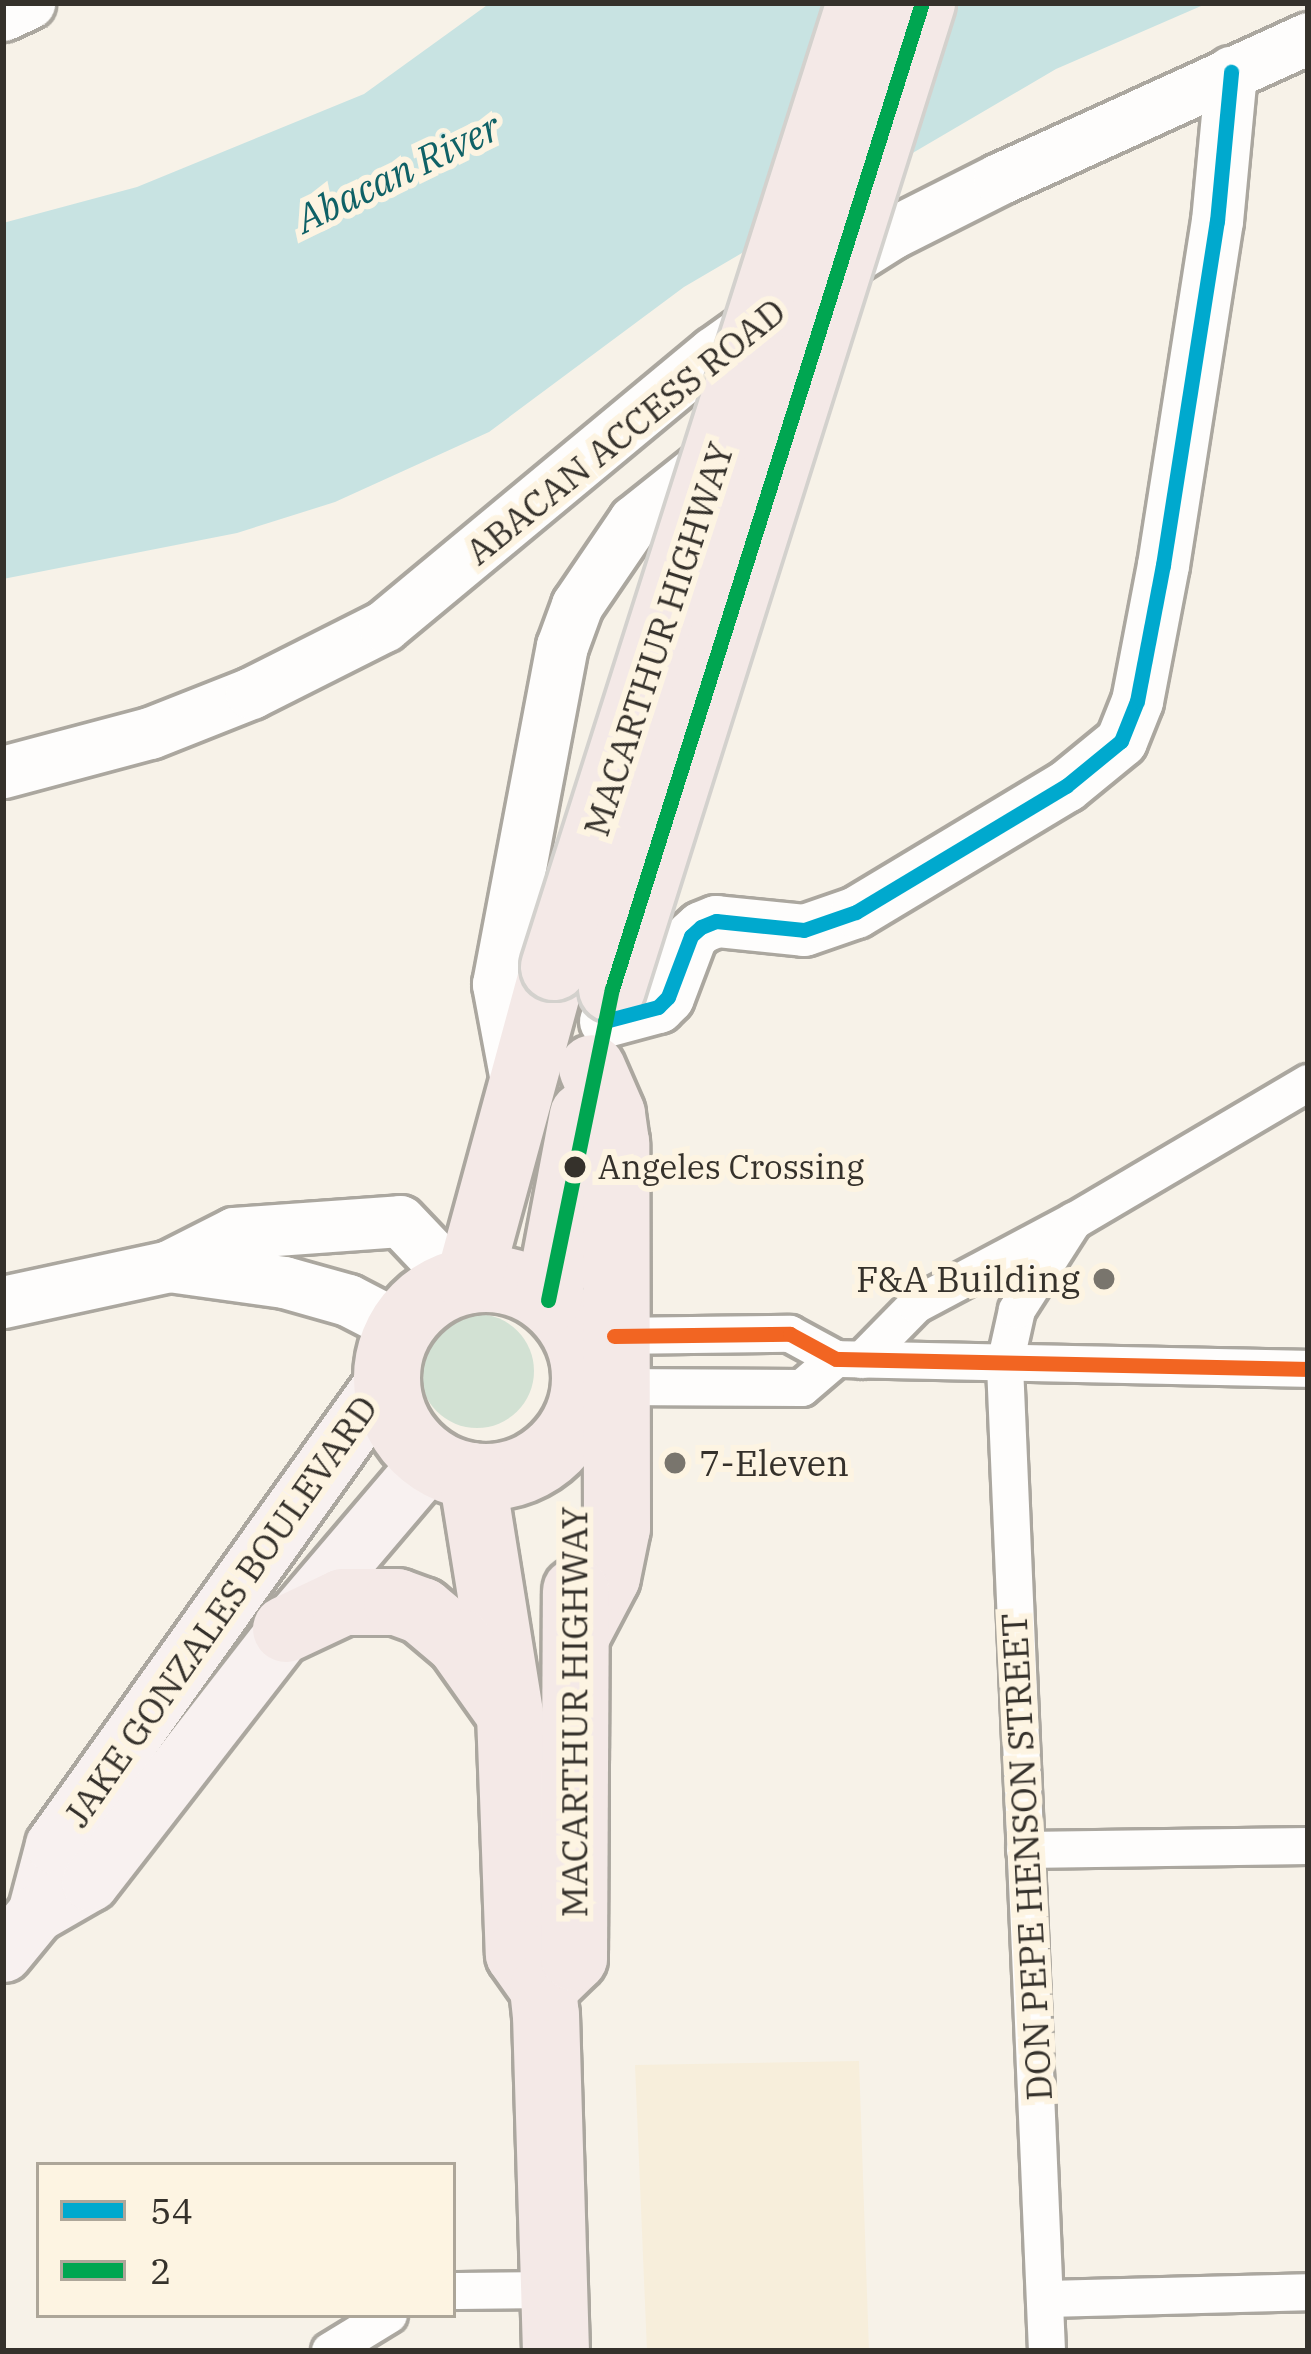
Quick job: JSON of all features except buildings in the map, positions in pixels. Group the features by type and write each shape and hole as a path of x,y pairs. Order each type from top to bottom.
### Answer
{"highway":[{"name":"MACARTHUR HIGHWAY","path":"548,1300 591,1011 860,3"},
{"name":"MACARTHUR HIGHWAY","path":"464,1281 518,1091 591,1011 922,3"},
{"path":"591,1011 616,1143 601,1382 556,1448 532,1466 503,1476 451,1468 398,1425 393,1353 435,1292 464,1281 497,1279 548,1300 580,1344 583,1398 601,1382"},
{"name":"MACARTHUR HIGHWAY","path":"543,1988 574,1958 577,1634 601,1382"},
{"name":"MACARTHUR HIGHWAY","path":"451,1468 510,1714 519,1954 543,1988 555,2321"},
{"path":"286,1629 343,1602 383,1600 422,1611 459,1642 510,1714"}],"main road":[{"name":"JAKE GONZALES BOULEVARD","path":"20,1933 54,1845 393,1353"},
{"name":"JAKE GONZALES BOULEVARD","path":"20,1933 90,1882 286,1629 451,1468"}],"street":[{"path":"3,15 29,3"},
{"name":"ABACAN ACCESS ROAD","path":"3,772 150,734 251,693 384,626 713,353 892,233 1308,38"},
{"path":"591,1011 658,1007 668,997 691,936 716,921 804,930 856,912 1066,786 1120,741 1137,701 1163,565 1217,221 1231,72"},
{"path":"518,1091 497,984 562,646 577,605 634,521 740,432 827,328 892,233"},
{"path":"713,353 742,395 740,432"},
{"path":"601,1382 802,1388 849,1359 916,1305 1074,1221 1308,1083"},
{"path":"3,1302 169,1266 234,1233 400,1221 464,1281"},
{"name":"DON PEPE HENSON STREET","path":"1047,2351 1005,1364 1017,1310 1074,1221"},
{"path":"169,1266 284,1282 348,1300 393,1353"},
{"path":"601,1382 790,1334 849,1359 1308,1369"},
{"path":"1024,1850 1308,1846"},
{"path":"456,2292 555,2321"},
{"path":"1046,2299 1308,2293"},
{"path":"331,2351 384,2318"}],"shaded area":[{"path":"859,2061 869,2351 647,2351 635,2065"}],"green space":[{"path":"477,1314 499,1319 517,1331 529,1349 534,1371 529,1393 517,1411 499,1423 477,1428 455,1423 437,1411 425,1393 420,1371 425,1349 437,1331 455,1319"}],"water":[{"name":"Abacan River","path":"490,3 1208,3 1056,69 684,287 489,432 335,502 237,533 3,579 3,223 137,187 364,94"}],"transit line":[{"name":"2","path":"548,1300 612,989 922,3"},
{"name":"54","path":"605,1021 658,1007 668,997 691,936 701,927 716,921 804,930 856,912 1066,786 1121,741 1137,701 1163,565 1217,221 1231,72"},
{"path":"614,1336 790,1334 836,1359 1308,1369"}],"place":[{"name":"Angeles Crossing","path":"575,1167"},
{"name":"F&A Building","path":"1104,1279"},
{"name":"7-Eleven","path":"675,1463"}]}
